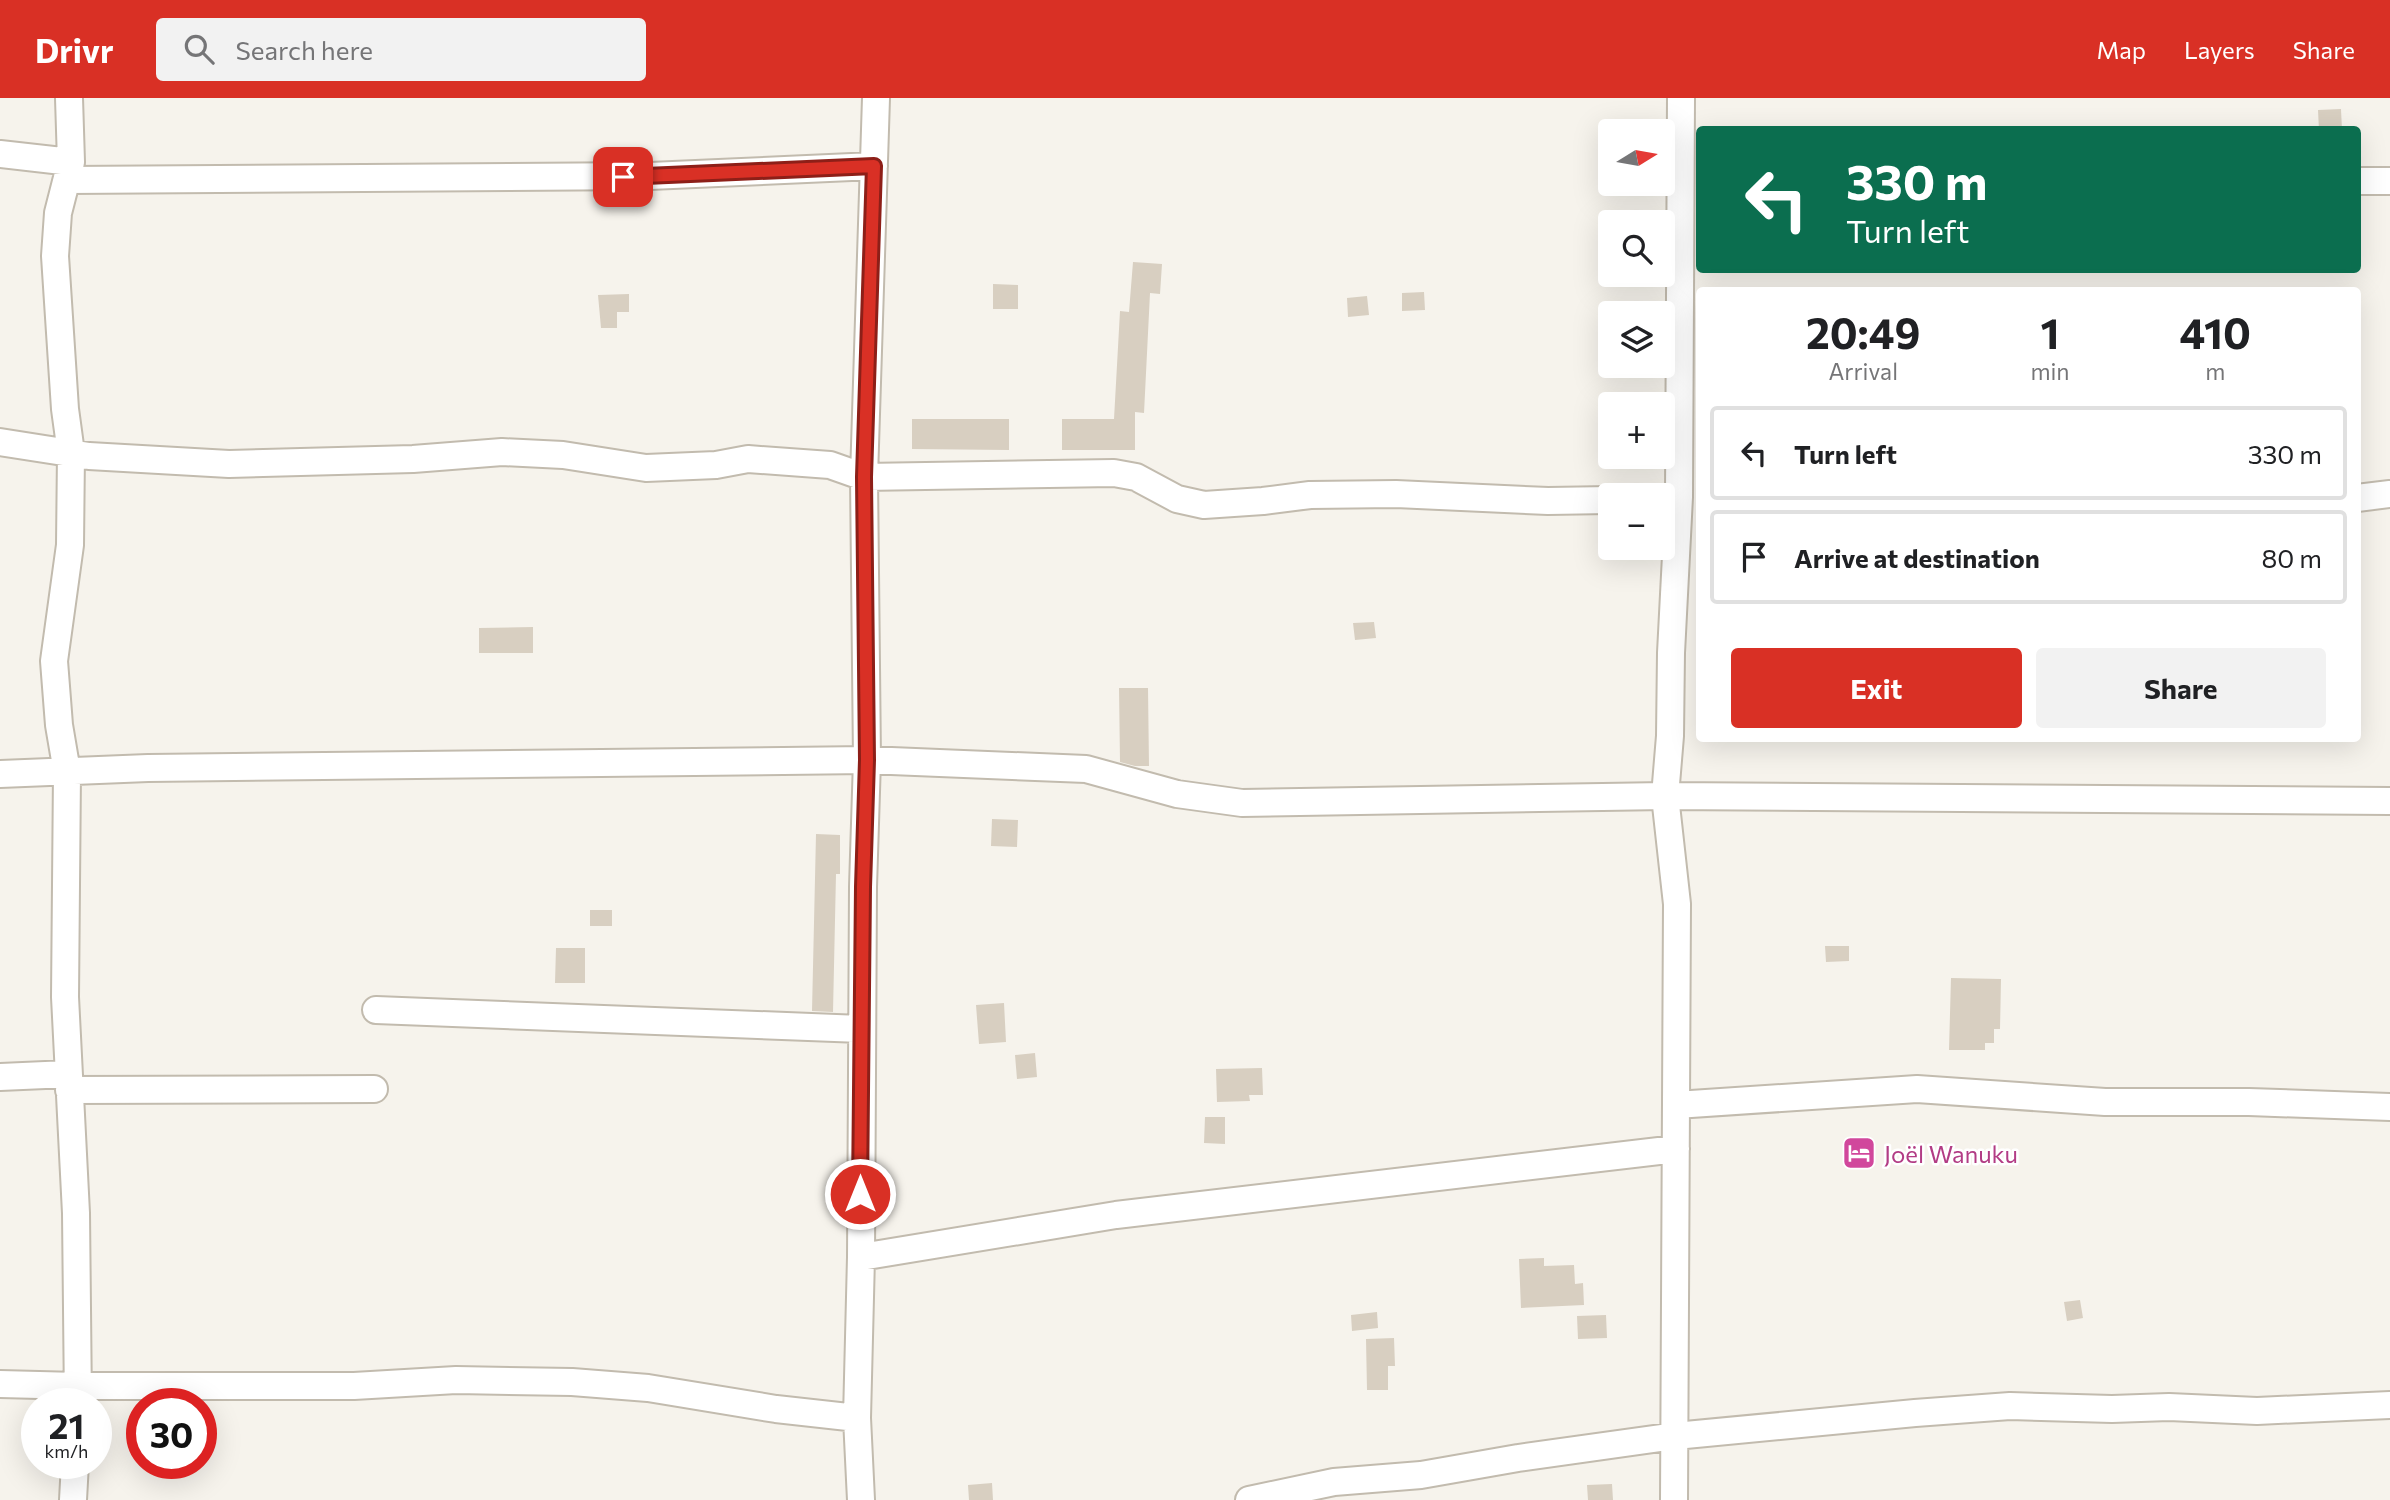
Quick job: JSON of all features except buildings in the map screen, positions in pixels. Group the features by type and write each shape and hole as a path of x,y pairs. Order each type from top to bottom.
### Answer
{"street":[{"path":"69,98 69,171 58,213 54,256 71,453 70,545 54,661 59,726 67,772 65,997 76,1213 78,1388"},
{"path":"861,1500 858,1418 861,1029 867,760 864,477 876,98"},
{"path":"1675,1500 1677,904 1665,796 1670,736 1690,199 1681,98"},
{"path":"0,154 69,171 650,176 874,166"},
{"path":"2361,181 2390,181"},
{"path":"0,442 71,453 229,464 413,459 502,452 563,455 646,468 716,465 748,459 830,466 864,477 1114,473 1136,477 1177,499 1204,505 1322,495 1396,494 1598,500"},
{"path":"2361,498 2390,494"},
{"path":"0,774 148,768 867,760 1086,769 1177,794 1242,803 1665,796 2390,801"},
{"path":"376,1010 861,1029"},
{"path":"0,1077 69,1082 374,1089"},
{"path":"1676,1105 1917,1089 2105,1102 2249,1102 2390,1107"},
{"path":"861,1257 1116,1215 1676,1149"},
{"path":"112,1394 456,1380 551,1381 648,1388 776,1409 858,1418"},
{"path":"0,1384 28,1388"},
{"path":"1249,1500 1334,1482 1421,1475 1675,1436 1915,1413 2010,1406 2112,1409 2169,1407 2257,1411 2390,1405"},
{"path":"73,1500 74,1479"}],"place":[{"name":"Joël Wanuku","path":"1859,1153"}],"route":[{"path":"623,177 874,166 864,477 867,760 860,1194"}]}
